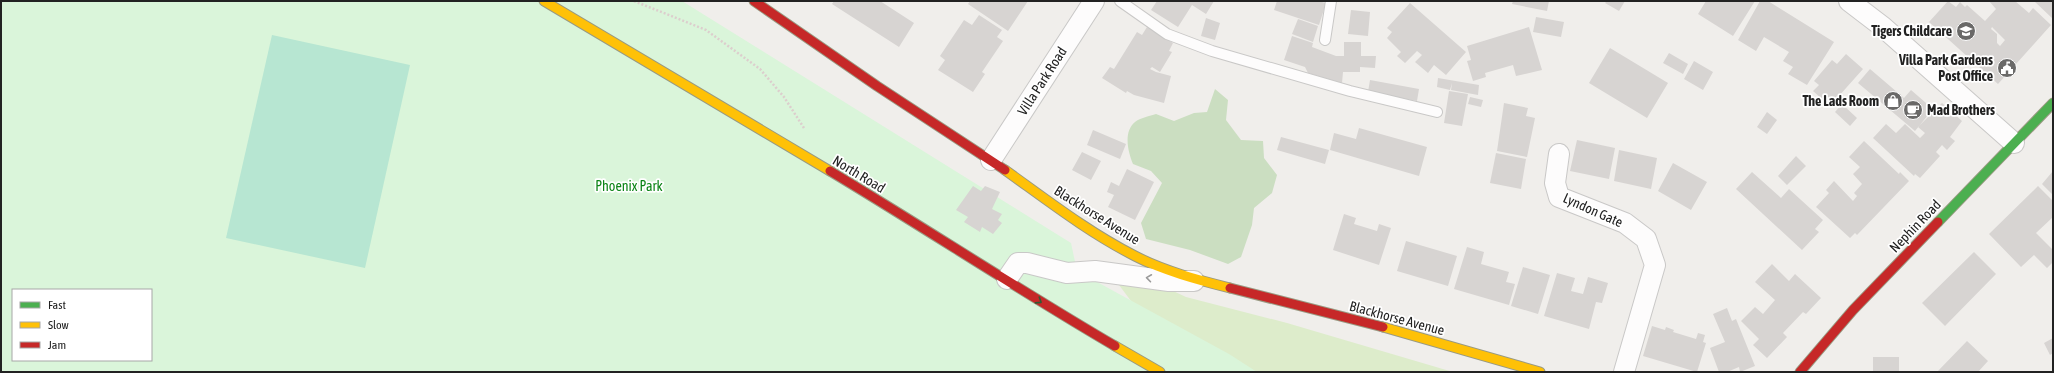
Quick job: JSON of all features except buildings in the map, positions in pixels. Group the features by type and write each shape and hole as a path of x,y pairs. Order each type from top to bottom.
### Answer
{"street":[{"name":"North Road","path":"544,1 934,234 1072,321 1160,372"},
{"name":"Blackhorse Avenue","path":"754,1 877,86 991,160 1087,228 1117,247 1176,273 1201,281 1401,332 1540,372"},
{"name":"Villa Park Road","path":"991,160 1094,1"},
{"path":"1849,1 1883,27 2014,143"},
{"name":"Nephin Road","path":"1800,372 1854,310 2053,103"},
{"name":"Lyndon Gate","path":"1559,154 1554,183 1559,197 1625,223 1646,239 1655,265 1624,372"},
{"path":"1095,271 1101,268 1117,247"},
{"path":"1006,280 1018,263 1027,263 1068,273 1095,271 1169,281 1201,281"}],"lane":[{"path":"1120,1 1167,34 1212,50 1350,91 1437,112"},
{"path":"1325,40 1331,1"}],"path":[{"path":"634,1 706,30 760,69 784,97 804,129 804,157"}],"green space":[{"name":"Phoenix Park","path":"1,1 682,1 1071,243 1077,271 1229,354 1257,372 1,372"},
{"path":"272,35 410,65 365,268 226,238"},
{"path":"1215,89 1228,100 1226,120 1241,140 1263,141 1264,158 1277,175 1272,193 1254,208 1252,225 1241,257 1228,264 1190,250 1146,239 1141,223 1162,183 1151,171 1133,164 1128,148 1129,131 1135,122 1142,118 1156,114 1174,121 1194,113 1207,112"},
{"path":"1143,277 1186,297 1287,323 1453,372 1227,372 1149,325 1119,285"}],"traffic: fast":[{"path":"1938,222 2053,103"}],"traffic: slow":[{"path":"544,1 830,171"},
{"path":"1005,170 1084,226 1135,256 1169,271 1230,288"},
{"path":"1383,327 1540,372"},
{"path":"1115,346 1160,372"}],"traffic: jam":[{"path":"754,1 877,86 1005,170"},
{"path":"830,171 1115,346"},
{"path":"1800,372 1853,310 1938,222"},
{"path":"1230,288 1383,327"}],"place":[{"name":"Tigers Childcare","path":"1966,31"},
{"name":"Villa Park Gardens Post Office","path":"2007,68"},
{"name":"The Lads Room","path":"1893,101"},
{"name":"Mad Brothers","path":"1913,110"}]}
